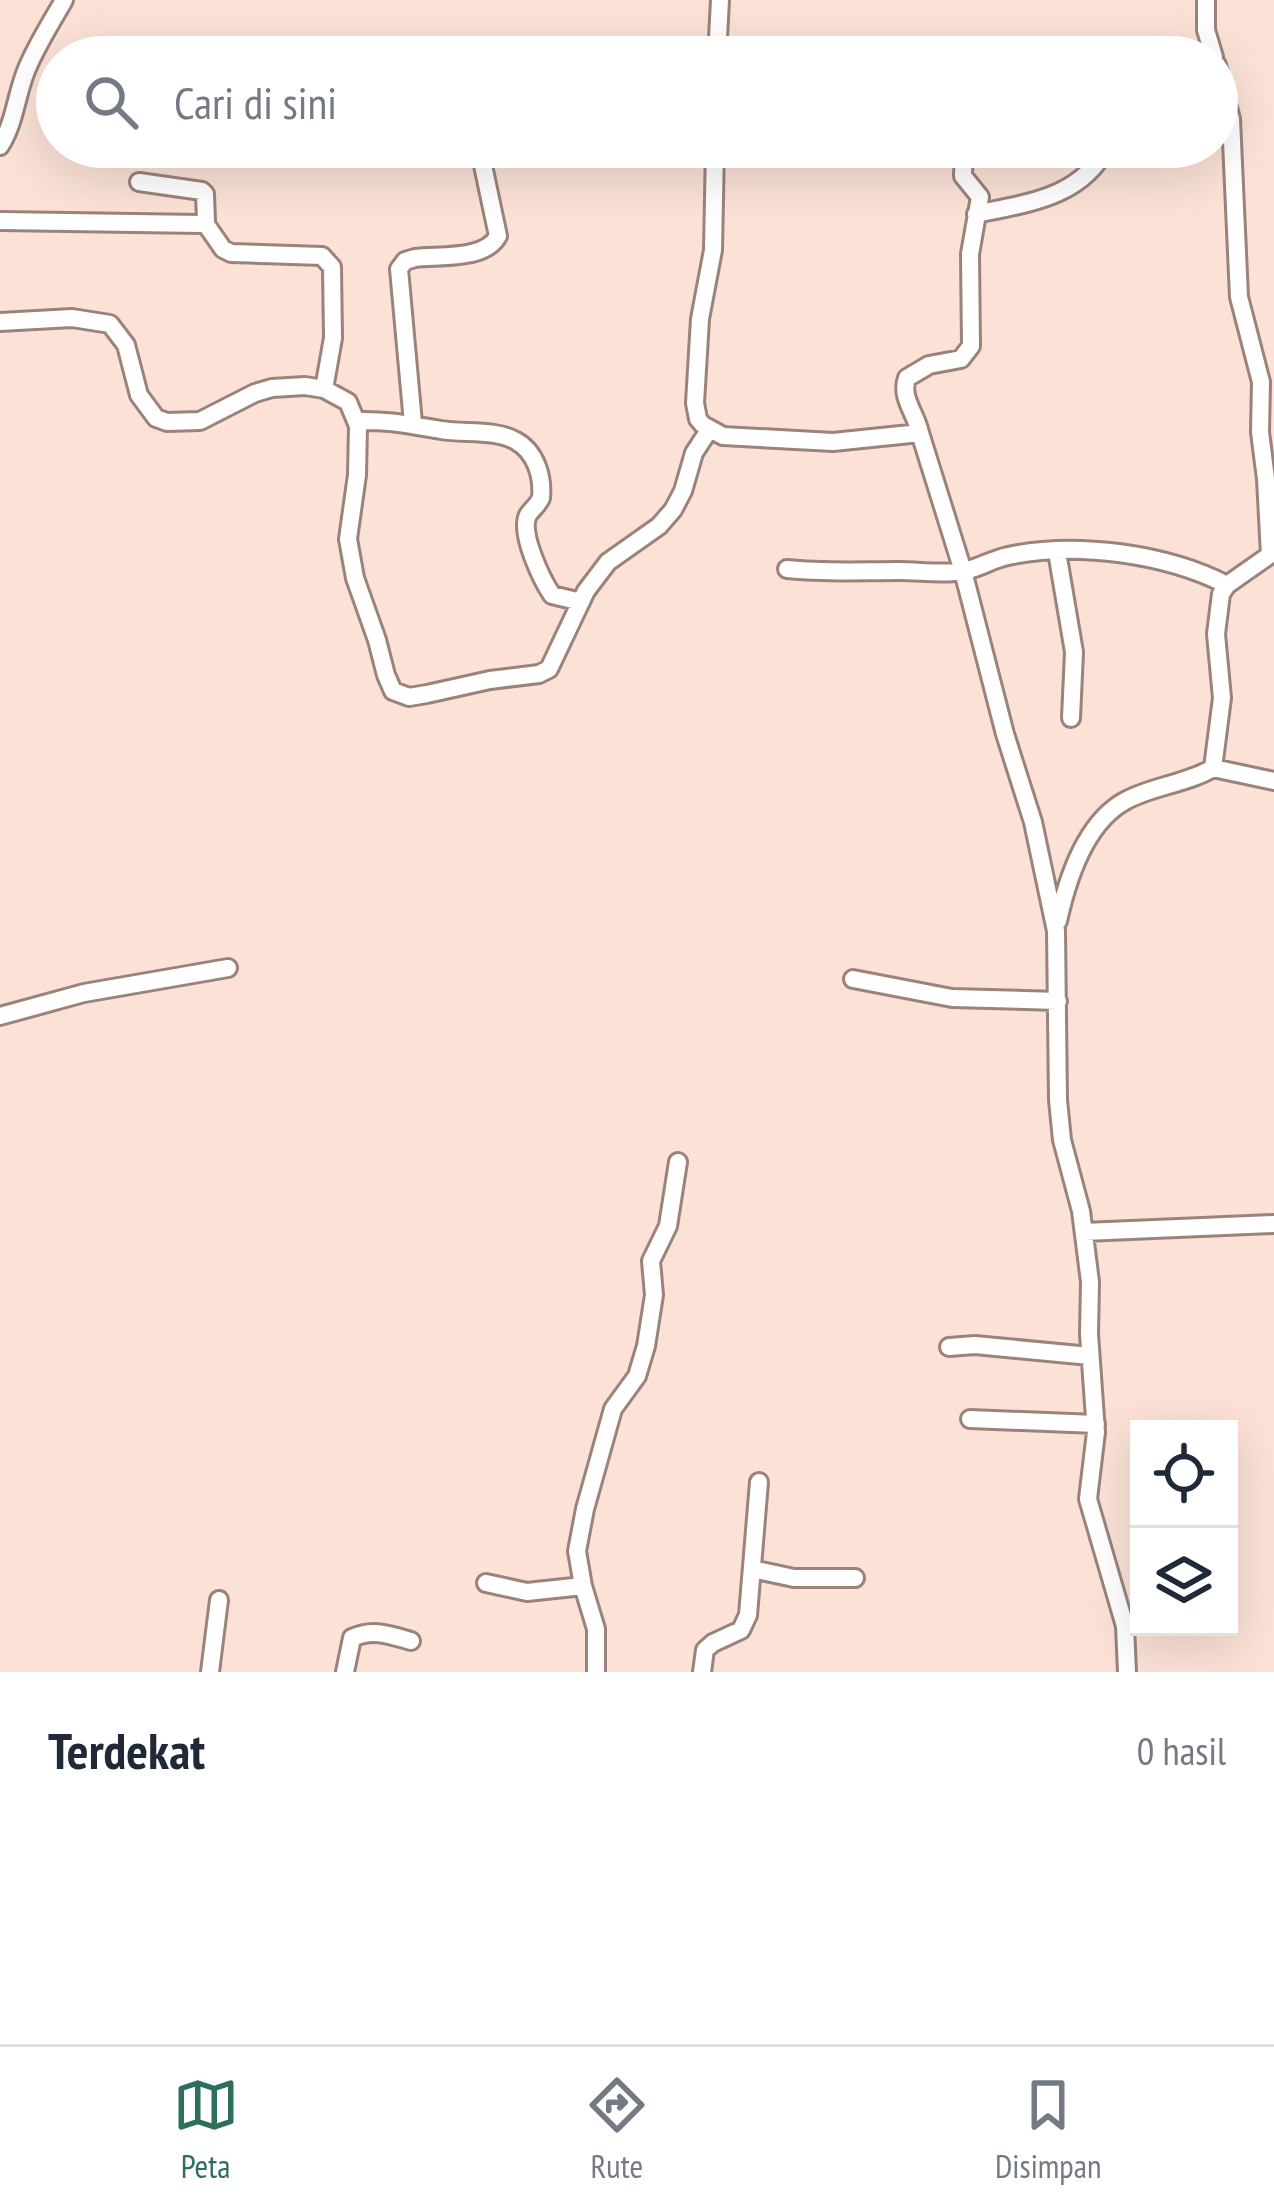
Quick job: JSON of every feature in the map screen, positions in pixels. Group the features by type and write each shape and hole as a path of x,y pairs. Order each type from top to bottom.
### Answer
{"street":[{"path":"44,36 64,0"},
{"path":"718,36 721,0"},
{"path":"1206,0 1208,36"},
{"path":"0,146 36,51"},
{"path":"412,423 399,268 415,258 484,250 495,242 498,236 484,168"},
{"path":"715,168 713,250 700,319 698,419 723,436 833,442 920,433"},
{"path":"963,168 963,176 980,197 970,254 971,346 961,359 929,364 907,378 904,388 963,571 1033,822 1056,931 1061,1140 1084,1232 1090,1282 1096,1424 1088,1498 1125,1626 1127,1672"},
{"path":"976,214 1042,200 1069,188 1094,168"},
{"path":"1213,768 1222,698 1216,634 1221,594 1272,553 1262,455 1261,382 1239,297 1233,168"},
{"path":"139,182 202,191 205,223 231,253 322,256 329,261 333,338 324,389"},
{"path":"0,221 205,223"},
{"path":"0,322 72,318 110,324 127,345 139,395 157,418 167,422 200,421 272,388 324,389 348,403 356,421 357,476 348,539 355,578 393,691 409,697 549,669 580,602 608,562 659,526 673,510 694,452 710,430"},
{"path":"356,421 412,423 514,439 529,452 542,490 526,522 529,545 552,596 580,602"},
{"path":"1057,552 1074,652 1071,718"},
{"path":"787,569 963,571 1009,556 1127,554 1166,561 1227,585"},
{"path":"1056,931 1063,899 1089,839 1107,815 1126,801 1213,768 1274,781"},
{"path":"0,1016 84,993 228,968"},
{"path":"853,979 952,998 1058,1001"},
{"path":"596,1672 596,1629 577,1552 581,1524 613,1409 637,1376 646,1346 654,1295 651,1261 668,1226 678,1162"},
{"path":"1084,1232 1274,1224"},
{"path":"949,1347 975,1345 1090,1356"},
{"path":"970,1419 1096,1424"},
{"path":"702,1672 705,1650 742,1630 748,1615 758,1482"},
{"path":"752,1569 794,1579 855,1578"},
{"path":"486,1583 527,1592 583,1586"},
{"path":"210,1672 219,1600"},
{"path":"345,1672 352,1638 379,1632 411,1641"}]}
